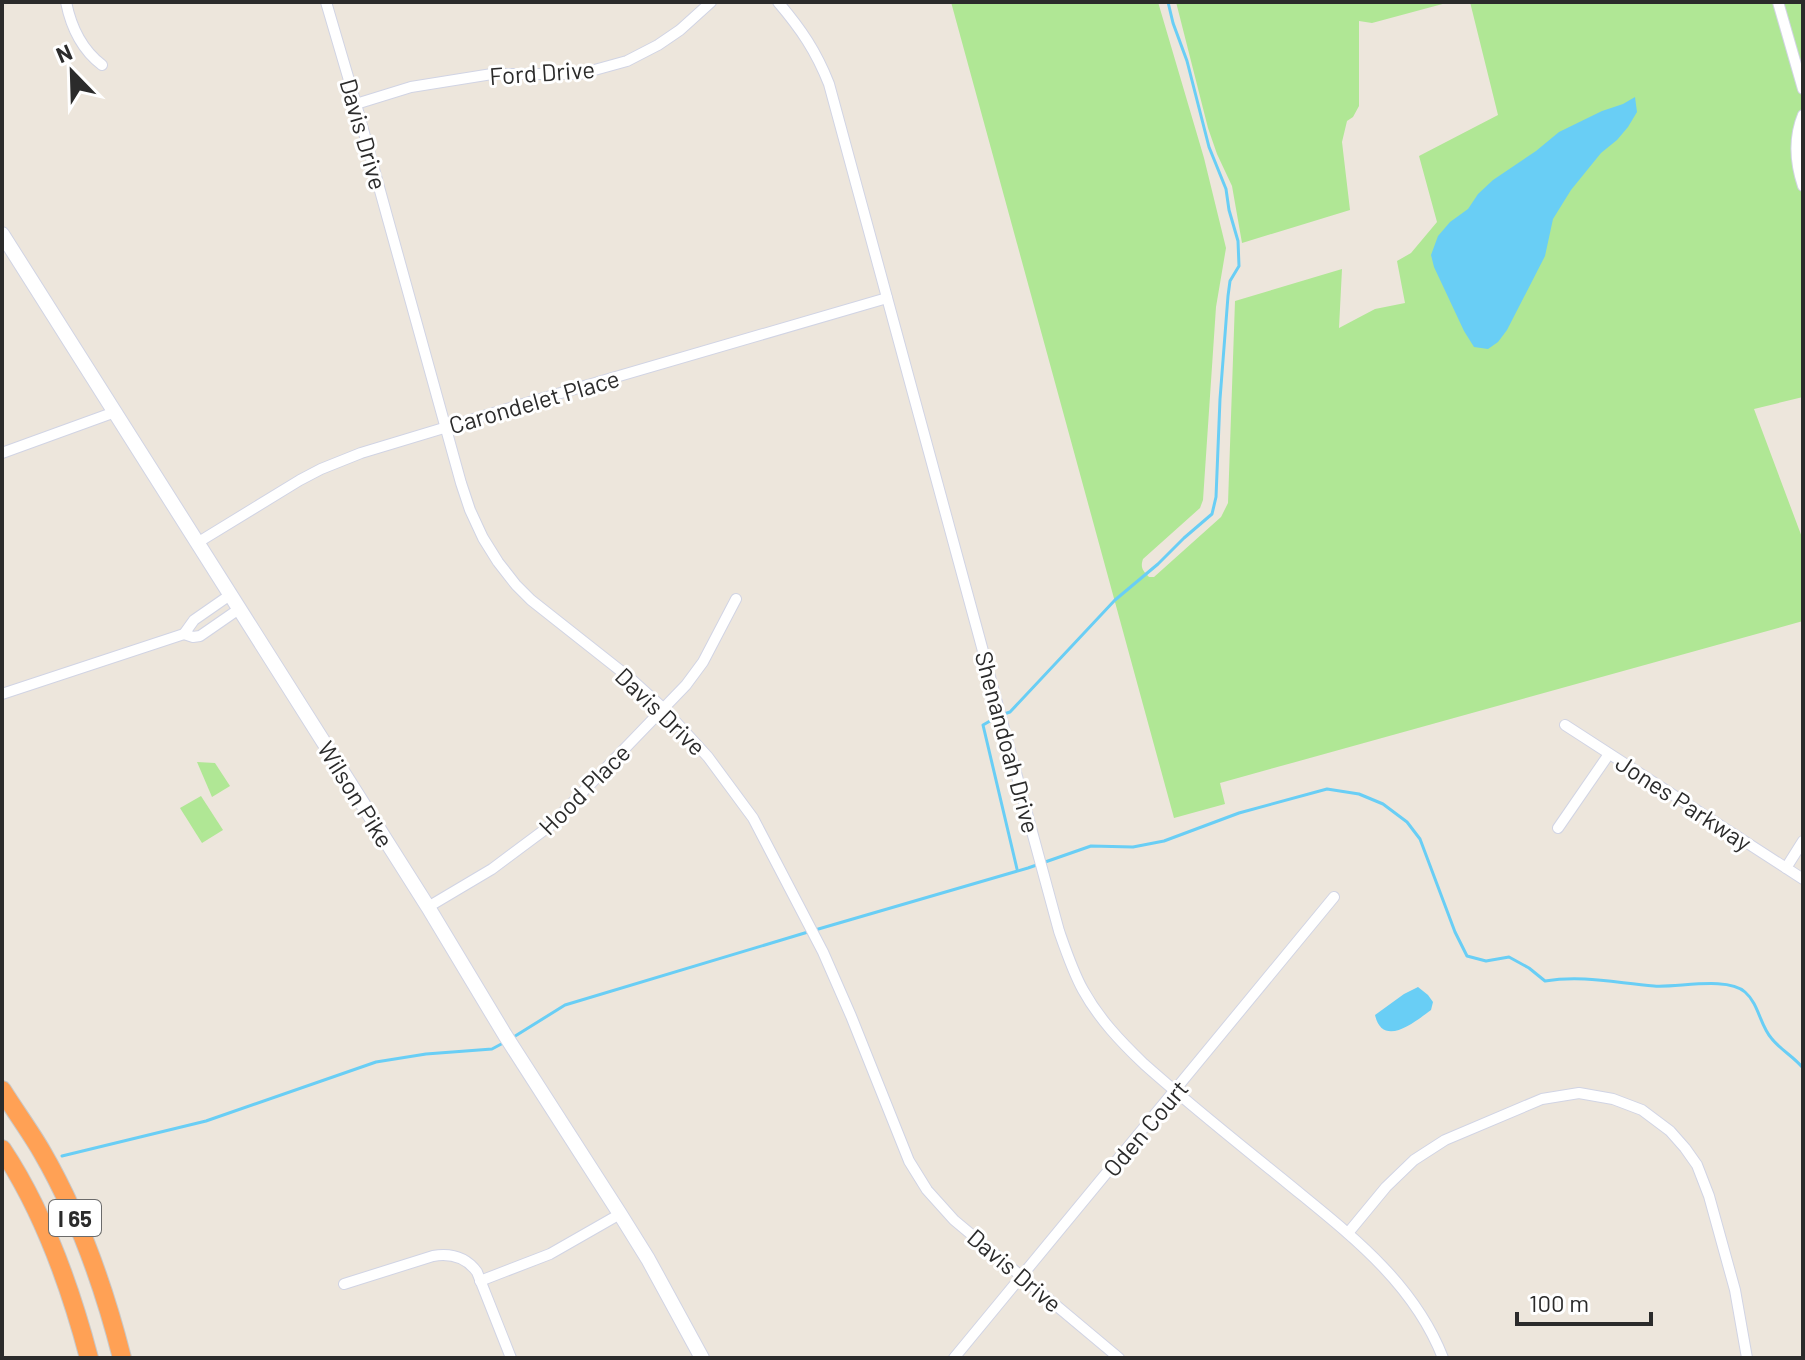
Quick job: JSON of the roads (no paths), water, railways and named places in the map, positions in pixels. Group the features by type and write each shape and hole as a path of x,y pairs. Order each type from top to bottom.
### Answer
{"highway":[{"name":"I 65","path":"2,1090 42,1152 72,1211 98,1275 122,1358"},
{"name":"I 65","path":"2,1149 43,1224 74,1300 89,1358"}],"main road":[{"name":"Wilson Pike","path":"2,234 620,1214 702,1358"}],"street":[{"path":"66,2 80,42 102,65"},
{"name":"Davis Drive","path":"326,2 445,427 470,510 483,538 498,562 531,600 664,709 708,757 753,818 815,936 909,1161 926,1189 954,1220 1119,1358"},
{"name":"Ford Drive","path":"356,104 411,87 492,74 580,74 627,61 669,37 711,2"},
{"name":"Shenandoah Drive","path":"778,2 819,57 829,84 1059,931 1083,990 1117,1038 1175,1092 1377,1259 1422,1314 1443,1358"},
{"path":"1778,2 1803,89"},
{"path":"1803,115 1796,151 1803,186"},
{"name":"Carondelet Place","path":"197,543 300,480 361,453 887,298"},
{"path":"2,453 115,412"},
{"path":"2,694 184,634 194,620 230,595"},
{"name":"Hood Place","path":"428,907 492,869 551,825 686,685 703,662 736,599"},
{"path":"184,634 200,636 239,609"},
{"name":"Jones Parkway","path":"1565,725 1803,879"},
{"path":"1558,828 1609,754"},
{"path":"1786,868 1803,841"},
{"name":"Oden Court","path":"954,1358 1334,897"},
{"path":"1348,1233 1386,1187 1414,1160 1445,1140 1542,1099 1579,1093 1613,1099 1642,1110 1670,1131 1697,1165 1709,1196 1735,1290 1747,1358"},
{"path":"480,1281 550,1254 620,1214"},
{"path":"344,1284 441,1254 455,1256 475,1269 511,1358"}],"water":[{"path":"1635,97 1637,112 1628,127 1601,153 1571,190 1553,219 1545,256 1507,330 1488,349 1474,347 1434,267 1431,255 1438,236 1468,209 1493,180 1559,132"},
{"path":"1418,987 1433,1002 1431,1010 1400,1029 1385,1030 1379,1025 1375,1015"}],"waterway":[{"path":"1004,714 1010,712 1115,600 1212,514 1216,497 1228,296 1230,281 1239,266 1238,241 1226,189 1209,147 1168,2"},
{"path":"997,717 983,725 1017,869"},
{"path":"815,930 1028,868 1091,846 1133,847 1164,841 1239,813 1327,789 1359,794 1383,804 1407,822 1420,839 1467,956 1486,961 1509,957 1545,981 1586,979 1654,986 1714,984 1737,987 1750,997 1772,1039 1803,1068"},
{"path":"512,1038 565,1005 808,932"},
{"path":"62,1156 206,1121 376,1062 492,1049 505,1042"}]}
